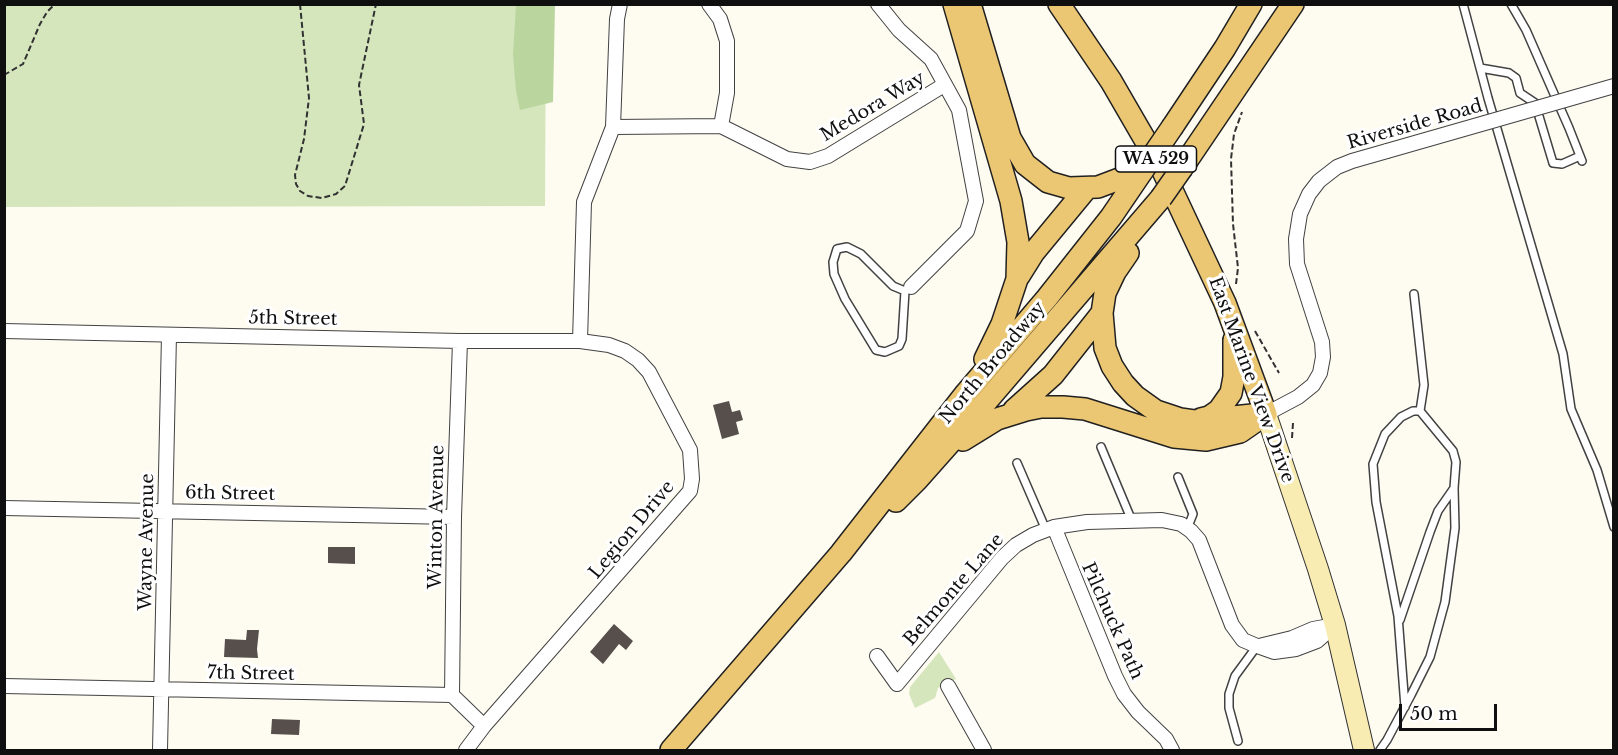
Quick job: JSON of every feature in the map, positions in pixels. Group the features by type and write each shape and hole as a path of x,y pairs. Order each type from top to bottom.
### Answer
{"main road":[{"path":"954,4 1012,209 1018,242 1017,279"},
{"name":"East Marine View Drive","path":"1059,4 1111,81 1162,169 1234,325 1318,569 1335,625 1364,750"},
{"name":"WA 529","path":"970,5 1010,138 1019,157 1033,172 1048,182 1069,188 1086,189 1098,187 1143,170 1225,48 1251,4"},
{"name":"WA 529","path":"1234,325 1234,377 1230,393 1219,410 1209,417 1194,421 1180,419 1156,411 1135,396 1112,366 1106,348 1102,313 1105,293 1115,272 1140,236 1161,198 1293,4"},
{"name":"North Broadway","path":"671,750 841,553 966,393 1047,298 1111,217 1143,170"},
{"path":"966,393 1002,324 1017,279 1034,252 1086,189"},
{"name":"North Broadway","path":"841,553 917,480 1161,198"},
{"path":"1009,414 1053,375 1102,313"},
{"path":"917,480 967,437 985,425 1009,414 1041,407 1085,409 1174,437 1206,440 1240,432 1266,414"},
{"path":"1194,421 1266,414"}],"street":[{"path":"580,341 584,202 613,128 617,19 620,4"},
{"path":"709,4 720,19 727,41 727,93 721,126"},
{"path":"878,4 899,30 931,59 959,110 976,201 967,231 908,289"},
{"name":"Medora Way","path":"613,128 721,126 787,159 810,162 828,156 944,85"},
{"name":"Riverside Road","path":"1266,414 1298,397 1314,385 1320,373 1323,357 1322,342 1297,264 1296,239 1300,214 1309,194 1319,182 1337,167 1352,161 1614,86"},
{"name":"5th Street","path":"4,331 460,341 580,341"},
{"name":"Wayne Avenue","path":"160,750 169,335"},
{"name":"Winton Avenue","path":"452,694 454,517 460,341"},
{"name":"Legion Drive","path":"466,750 484,726 690,491 692,479 690,450 649,372 625,351 609,345 580,341"},
{"name":"6th Street","path":"4,507 454,517"},
{"name":"Belmonte Lane","path":"877,656 897,684 1002,558 1016,545 1050,528 1087,522 1162,520 1181,524 1187,529"},
{"name":"Pilchuck Path","path":"1050,528 1124,694 1138,712 1166,739 1172,750"},
{"path":"1187,529 1199,540 1232,625 1243,640 1257,646 1292,638 1313,629 1335,625"},
{"name":"7th Street","path":"4,686 452,694"},
{"path":"948,686 984,750"},
{"path":"452,694 484,726"}],"lane":[{"path":"1463,4 1563,354 1571,409 1597,470 1614,527"},
{"path":"1480,68 1509,73 1516,78 1520,93 1535,103 1553,163 1562,164 1581,159 1526,30 1511,4"},
{"path":"847,247 861,254 893,286 908,289 902,339 899,346 885,352 876,350 845,299 834,274 833,262 837,249 847,247"},
{"path":"1380,750 1430,657 1445,602 1455,528 1456,462 1452,451 1420,411 1424,385 1414,294"},
{"path":"1405,707 1398,624 1376,502 1373,464 1385,434 1401,417 1413,411 1420,411"},
{"path":"1101,447 1132,521"},
{"path":"1017,463 1050,528"},
{"path":"1178,477 1193,514 1187,529"},
{"path":"1398,624 1438,512 1454,488"},
{"path":"1238,741 1229,708 1229,694 1235,676 1257,646"}],"path":[{"path":"4,75 23,64 40,24 55,4"},
{"path":"300,4 309,98 304,139 295,175 296,184 300,191 308,196 322,198 336,194 345,186 364,124 359,85 376,4"},
{"path":"1235,286 1238,268 1233,224 1231,159 1234,134 1242,111"}],"green space":[{"path":"4,5 546,5 545,206 5,207"},
{"path":"516,5 555,5 553,102 520,110 513,55"},
{"path":"939,652 956,679 938,688 935,698 915,708 909,694 910,687"}],"building":[{"path":"729,401 732,412 740,410 743,420 736,422 739,434 722,439 713,405"},
{"path":"328,547 355,547 355,564 328,563"},
{"path":"614,624 633,641 626,650 619,644 603,664 590,652"},
{"path":"247,630 259,630 258,658 224,657 225,639 246,640"},
{"path":"272,719 300,720 299,735 271,734"}]}
